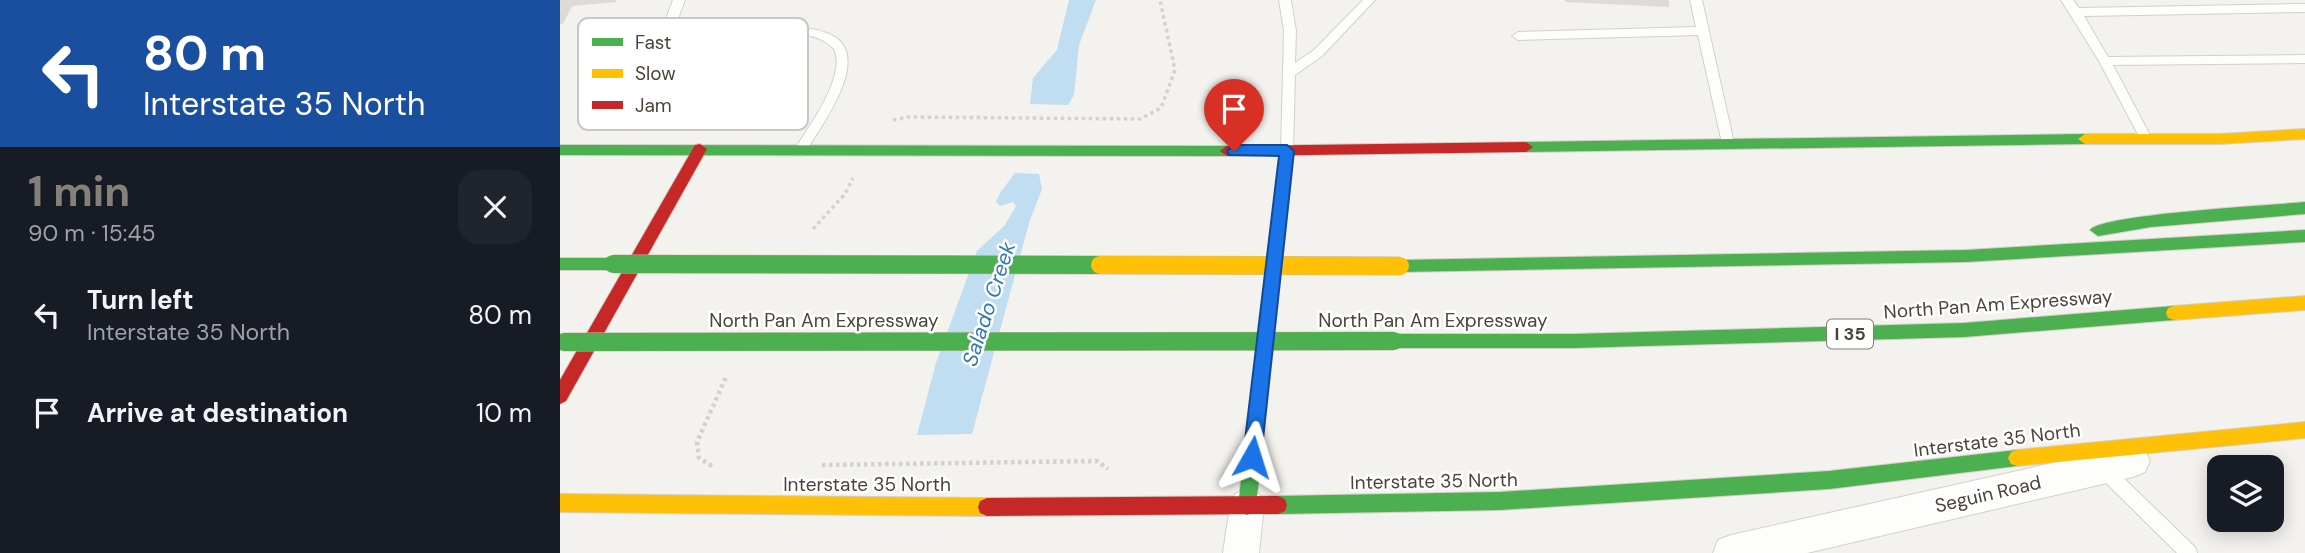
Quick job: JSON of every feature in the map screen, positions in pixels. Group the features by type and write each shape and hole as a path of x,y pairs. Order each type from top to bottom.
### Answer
{"main road":[{"path":"560,150 1287,151 1728,143 2219,139 2305,134"},
{"path":"560,396 701,149"},
{"path":"1247,506 1287,151"},
{"path":"1937,257 2151,221 2305,208"},
{"path":"560,264 1400,266 1937,257 2177,247 2305,236"},
{"name":"North Pan Am Expressway","path":"562,342 1587,341 1964,330 2305,303"},
{"path":"2246,435 2305,430"},
{"name":"Interstate 35 North","path":"560,503 1117,508 1500,501 1829,480 2095,459"}],"street":[{"name":"Seguin Road","path":"1731,553 2095,459 2246,435"},
{"path":"1241,553 1247,506"}],"lane":[{"path":"673,18 679,0"},
{"path":"1284,0 1290,31 1287,151"},
{"path":"1289,73 1318,53 1369,0"},
{"path":"1696,0 1728,143"},
{"path":"2067,0 2105,61 2146,139"},
{"path":"2076,12 2305,8"},
{"path":"1518,36 1703,32"},
{"path":"800,151 830,97 843,66 843,53 836,44 826,37 808,34"},
{"path":"2105,61 2305,59"},
{"path":"2095,459 2189,553"}],"path":[{"path":"1140,119 1161,108 1175,70 1160,0"}],"water":[{"path":"1069,0 1096,0 1079,45 1074,95 1068,105 1030,104 1033,78 1057,50"},
{"name":"Salado Creek","path":"1015,173 1039,174 1042,189 1029,223 972,434 917,435 936,363 977,251 1005,225 1016,206 1013,202 1000,206 996,202"}],"building":[{"path":"560,0 616,2 572,6 563,24 560,24"},
{"path":"1669,0 1669,7 1565,2"}],"traffic: fast":[{"path":"1526,147 2085,139"},
{"path":"560,150 1227,151"},
{"path":"1247,506 1287,151"},
{"path":"2098,230 2151,221 2305,208"},
{"path":"1400,266 1966,256 2305,236"},
{"path":"560,264 613,264"},
{"path":"613,264 1100,265"},
{"path":"1394,341 1573,341 1964,330 2174,313"},
{"path":"564,342 1394,341"},
{"path":"1278,505 1500,501 1829,480 2017,458"}],"traffic: slow":[{"path":"2085,139 2219,139 2305,134"},
{"path":"1100,265 1400,266"},
{"path":"2174,313 2305,303"},
{"path":"2017,458 2305,430"},
{"path":"560,503 987,507"}],"traffic: jam":[{"path":"1227,151 1526,147"},
{"path":"560,396 700,149"},
{"path":"987,507 1278,505"}],"route":[{"path":"1234,151 1287,151 1252,457"}]}
